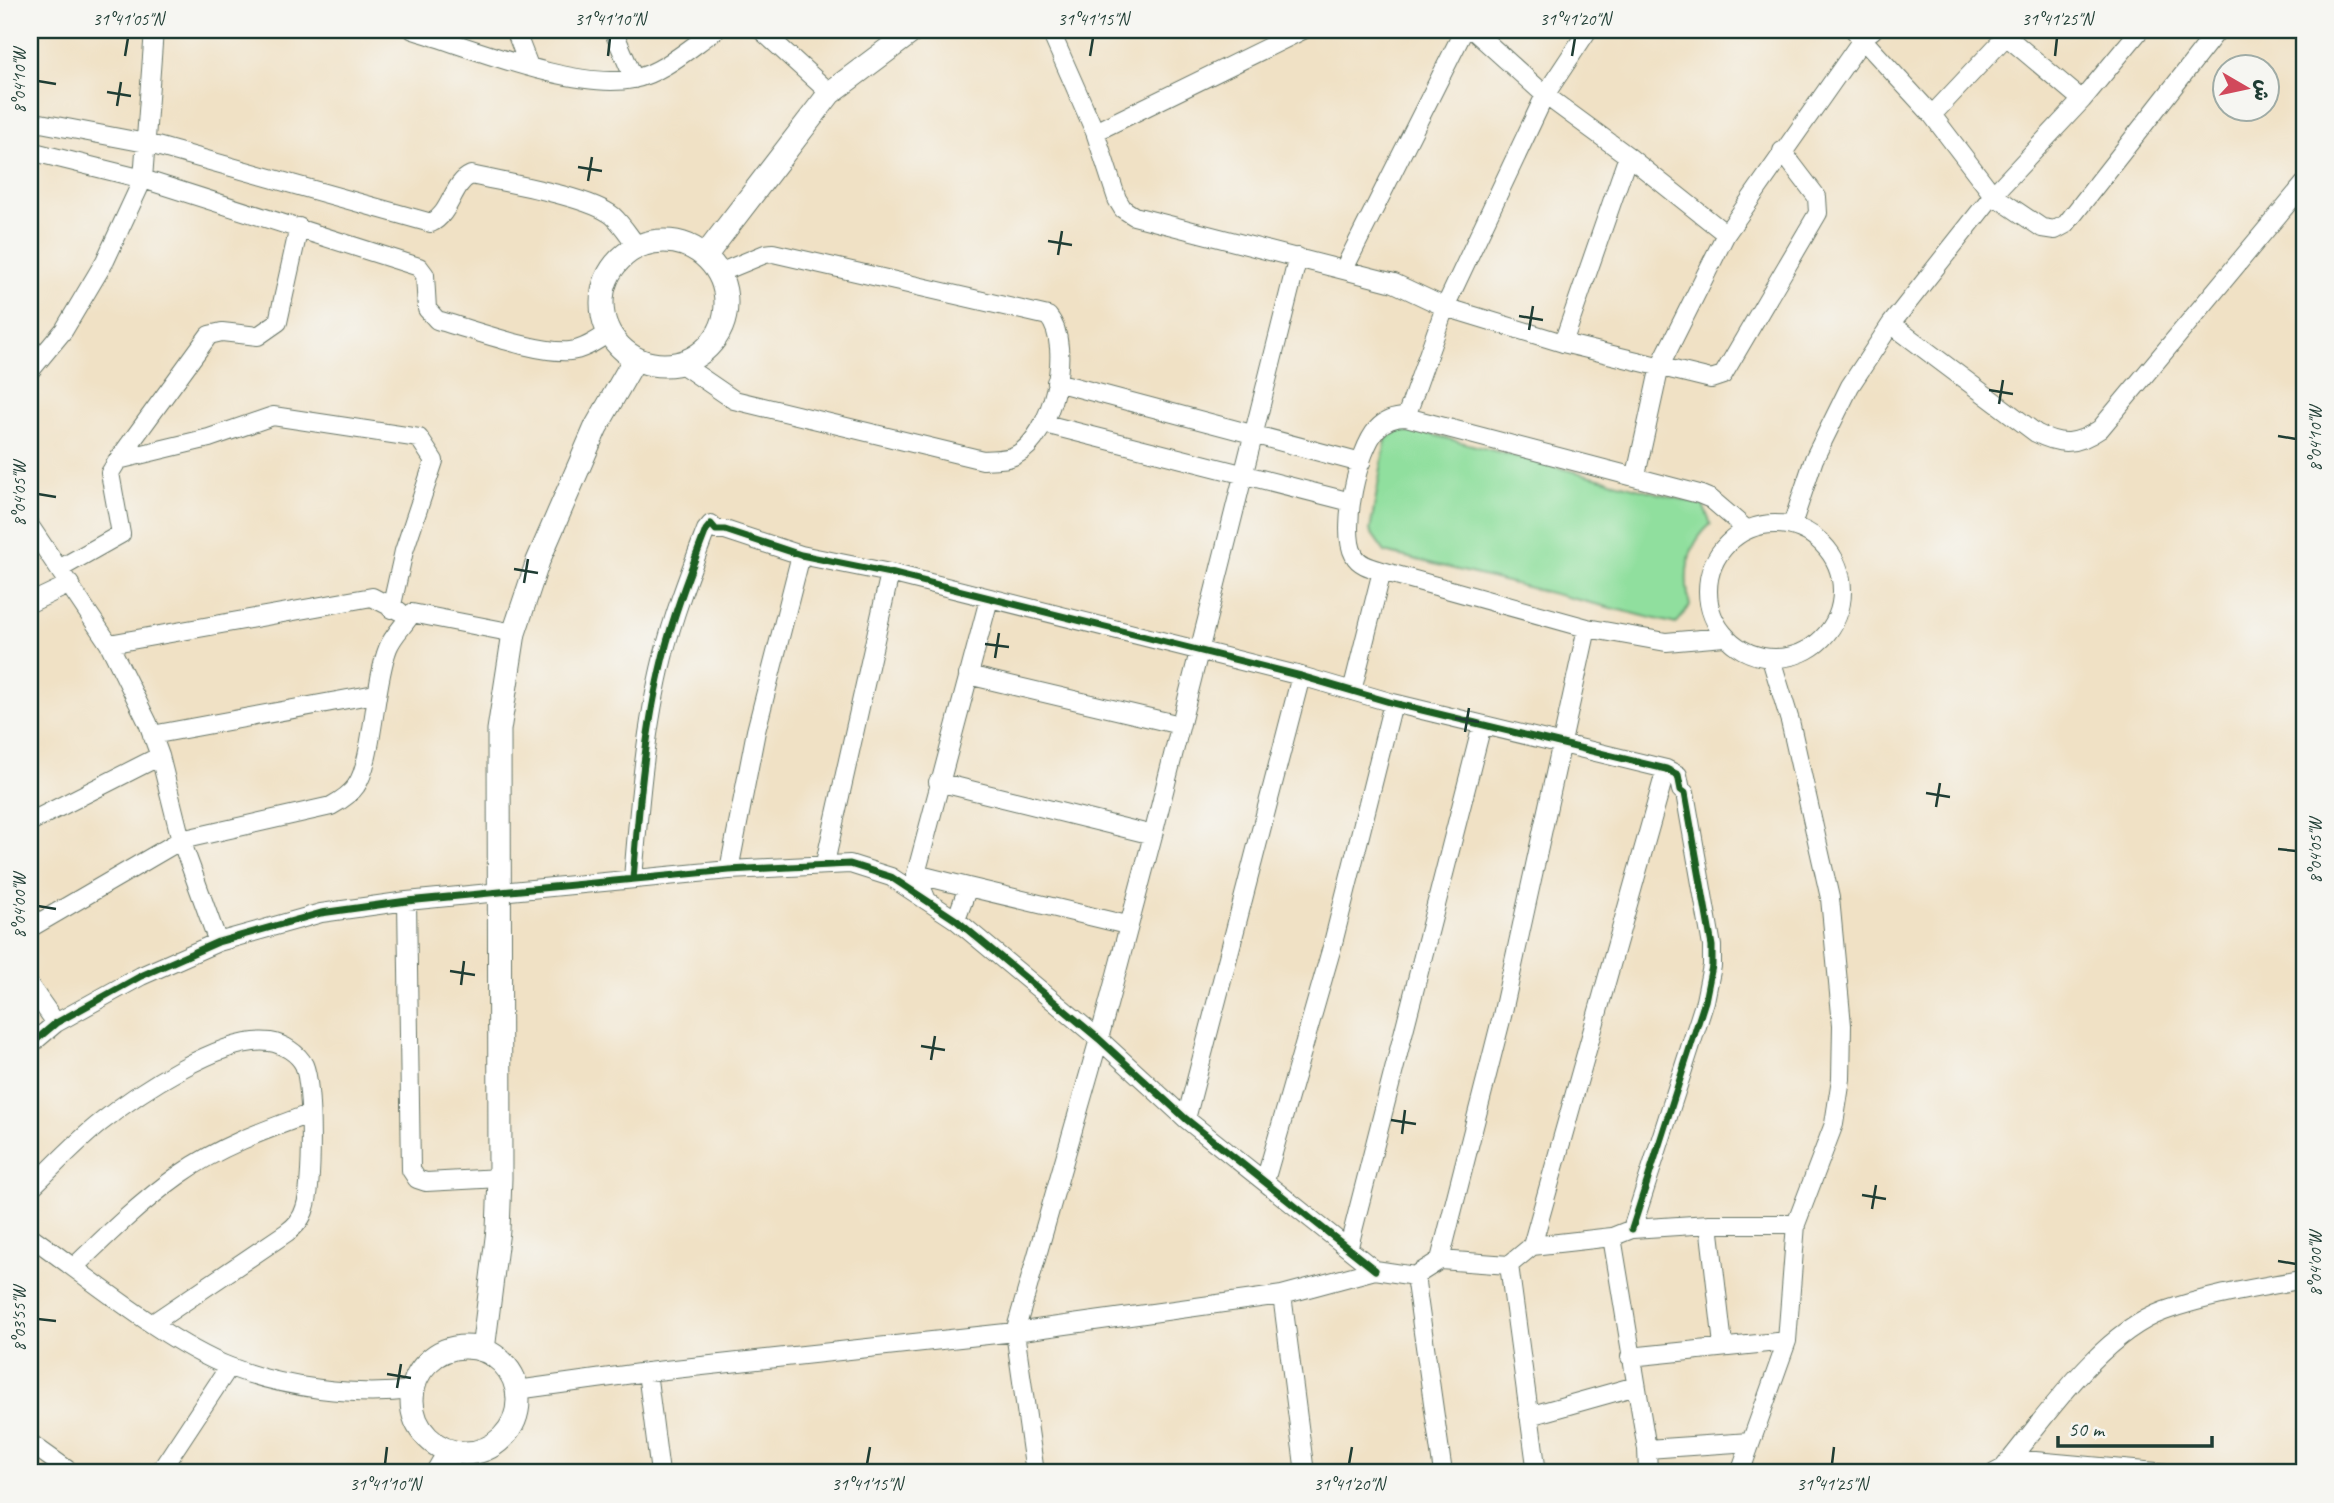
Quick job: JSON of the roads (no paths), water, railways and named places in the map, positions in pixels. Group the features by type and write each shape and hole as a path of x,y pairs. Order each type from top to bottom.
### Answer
{"street":[{"path":"30,371 64,330 105,261 143,179 154,30"},
{"path":"414,30 529,66 602,81 634,79 653,71 716,30"},
{"path":"515,30 529,66"},
{"path":"613,30 634,79"},
{"path":"761,30 830,93"},
{"path":"712,265 830,93 914,30"},
{"path":"1050,30 1095,132 1123,209 1134,216 1394,283 1445,307 1563,343 1711,379 1723,375 1818,214 1817,197 1782,151"},
{"path":"1095,132 1303,30"},
{"path":"1344,269 1464,30"},
{"path":"1473,30 1545,95 1628,156 1726,234"},
{"path":"1406,417 1445,307 1545,95 1588,30"},
{"path":"1792,525 1814,459 1850,386 1891,324 1993,195 2082,100 2140,30"},
{"path":"1636,475 1660,366 1726,234 1864,32 1993,195 2042,228 2060,229 2218,30"},
{"path":"1932,115 2006,32 2082,100"},
{"path":"30,121 146,143 431,223 442,216 461,183 471,175 584,202 614,216 637,246"},
{"path":"30,151 143,179 299,227 422,269 427,309 437,320 545,349 569,351 583,348 609,333"},
{"path":"1563,343 1628,156"},
{"path":"1891,324 2036,433 2053,442 2071,444 2086,439 2101,429 2304,184"},
{"path":"60,569 121,534 110,473 209,335 222,332 258,336 278,322 299,227"},
{"path":"655,241 673,241 692,246 712,265 726,300 721,328 711,344 697,356 680,363 649,364 635,359 621,348 609,333 603,314 602,294 608,274 621,258 637,246 655,241"},
{"path":"680,363 734,400 983,460 1015,456 1026,448 1045,424 1056,382 1059,346 1056,326 1048,316 773,253 712,265"},
{"path":"1035,1473 1015,1332 1099,1039 1127,925 1153,835 1298,257"},
{"path":"483,1350 498,1230 500,1178 499,730 514,633 538,561 596,427 635,359"},
{"path":"1056,382 1361,463"},
{"path":"118,460 209,438 273,415 419,438 434,461 404,551 391,609"},
{"path":"1724,636 1666,642 1587,628 1382,571 1360,562 1353,555 1349,538 1351,502 1361,463 1375,430 1395,418 1406,417 1636,475 1711,499 1746,530"},
{"path":"1045,424 1351,502"},
{"path":"633,879 652,718 663,658 706,530 711,524 716,530 725,530 801,555 890,573 1301,677 1393,703 1666,769 1678,775 1681,790 1685,793 1712,946 1712,966 1705,1001 1632,1229"},
{"path":"1760,524 1792,525 1812,534 1828,549 1839,569 1843,590 1839,612 1829,632 1813,647 1793,656 1771,659 1746,652 1724,636 1710,609 1709,578 1716,558 1728,542 1746,530 1760,524"},
{"path":"30,526 109,644 152,735 160,756 181,840 218,942"},
{"path":"729,870 756,731 801,555"},
{"path":"1352,691 1382,571"},
{"path":"825,863 890,573"},
{"path":"30,603 70,584"},
{"path":"109,644 372,597 391,609 514,633"},
{"path":"926,898 916,874 938,782 989,599"},
{"path":"30,928 181,840 331,806 341,800 358,785 365,767 375,694 388,648 412,613"},
{"path":"1440,1260 1502,1016 1587,628"},
{"path":"1740,1473 1787,1341 1796,1224 1834,1124 1841,1079 1842,1025 1830,898 1790,721 1771,659"},
{"path":"968,675 1180,725"},
{"path":"1186,1119 1301,677"},
{"path":"152,735 375,694"},
{"path":"1265,1181 1332,947 1393,703"},
{"path":"1349,1247 1482,725"},
{"path":"30,822 160,756"},
{"path":"1532,1246 1666,769"},
{"path":"938,782 1153,835"},
{"path":"30,1045 56,1023 141,976 218,942 321,914 407,901 729,870 825,863 869,868 926,898 956,920 1099,1039 1186,1119 1375,1270"},
{"path":"916,874 1127,925"},
{"path":"956,920 968,887"},
{"path":"407,901 411,1170 417,1179 426,1182 500,1178"},
{"path":"30,986 56,1023"},
{"path":"30,1189 66,1152 123,1106 183,1070 240,1044 282,1044 295,1055 308,1077 309,1114 309,1191 299,1220 286,1233 153,1323"},
{"path":"74,1266 121,1221 180,1174 267,1129 309,1114"},
{"path":"517,1390 647,1371 1015,1332 1282,1295 1375,1270 1415,1276 1440,1260 1508,1265 1532,1246 1612,1237 1632,1229 1709,1224 1796,1224"},
{"path":"1709,1224 1723,1345"},
{"path":"30,1236 153,1323 229,1367 288,1382 341,1390 383,1394 413,1390"},
{"path":"1612,1237 1647,1449 1648,1473"},
{"path":"1508,1265 1537,1473"},
{"path":"1415,1276 1443,1473"},
{"path":"1999,1469 2116,1339 2162,1311 2230,1293 2304,1279"},
{"path":"1282,1295 1305,1473"},
{"path":"1630,1357 1723,1345 1787,1341"},
{"path":"453,1348 483,1350 506,1365 517,1390 517,1408 512,1425 501,1440 486,1449 468,1453 450,1451 424,1434 416,1421 413,1390 418,1376 439,1354 453,1348"},
{"path":"159,1473 229,1367"},
{"path":"647,1371 660,1473"},
{"path":"1529,1416 1636,1386"},
{"path":"1647,1449 1750,1442"},
{"path":"30,1443 72,1473"},
{"path":"437,1473 450,1451"},
{"path":"1999,1469 2035,1461 2166,1473"}]}
